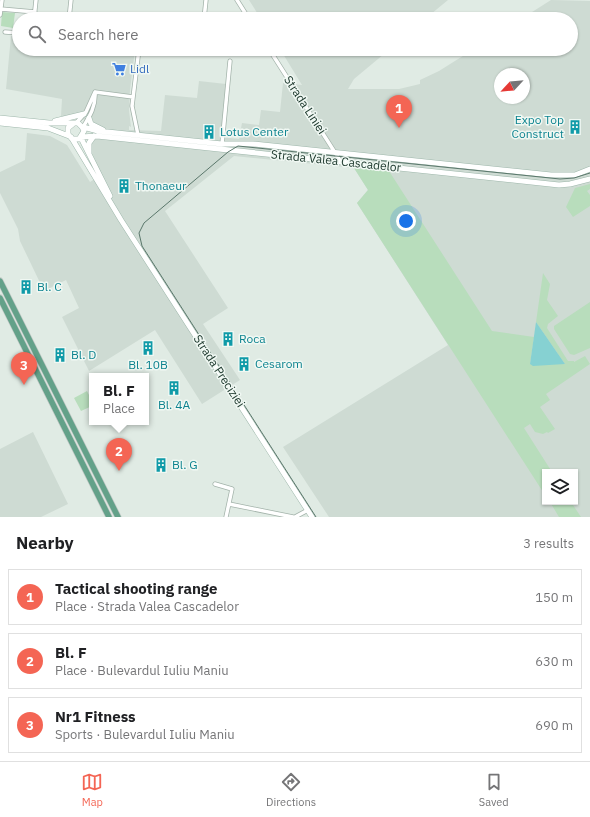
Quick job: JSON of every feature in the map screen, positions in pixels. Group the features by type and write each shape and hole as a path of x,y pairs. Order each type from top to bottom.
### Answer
{"main road":[{"path":"49,123 87,116 92,125 112,133"},
{"path":"0,118 49,123 74,123 83,127 84,133 77,139 48,128 0,124"},
{"path":"70,137 68,128 74,123"},
{"name":"Strada Valea Cascadelor","path":"83,127 112,133 222,144 253,144 560,176 574,175 590,169"},
{"name":"Strada Valea Cascadelor","path":"81,137 94,136 232,149 564,185 590,179"},
{"path":"90,158 89,143 94,136"},
{"name":"Strada Preciziei","path":"70,137 125,226 312,517"},
{"name":"Strada Preciziei","path":"81,137 111,202"},
{"path":"452,173 453,165"},
{"path":"499,178 500,170"},
{"path":"0,281 118,517"},
{"path":"0,298 109,517"}],"street":[{"path":"0,15 2,0"},
{"path":"1,9 35,12 36,0"},
{"path":"70,12 72,0"},
{"path":"205,12 206,0"},
{"path":"237,0 245,12"},
{"path":"4,32 12,33"},
{"path":"138,56 132,106 138,135"},
{"name":"Strada Liniei","path":"273,56 341,162"},
{"path":"222,144 230,61"},
{"path":"83,127 87,116 94,105 95,92 133,97"},
{"path":"74,123 87,116"},
{"path":"215,484 232,489 226,517"},
{"path":"229,504 294,517 308,510"}],"shaded area":[{"path":"249,0 448,0 433,12 257,12"},
{"path":"551,0 590,1 590,517 329,517 283,447 448,345 357,203 368,190 354,168 234,156 165,211 228,308 203,324 240,380 202,404 155,330 89,371 62,317 79,308 66,280 44,291 20,241 18,229 0,193 0,172 25,160 27,133 50,136 67,145 90,182 101,175 90,148 93,121 61,116 62,99 6,89 11,36 12,56 134,56 130,90 129,110 131,127 129,126 129,130 161,131 165,95 197,98 199,81 226,84 221,137 239,139 242,123 259,125 261,110 280,112 283,83 302,85 284,56 382,56 354,79 348,89 399,89 420,84 420,80 439,71 463,56 578,56 578,12 532,12"},
{"path":"33,432 68,504 41,517 0,517 0,449"}],"green space":[{"path":"2,12 12,13 12,28 1,26"},
{"path":"354,168 389,171 492,331 534,337 530,364 565,364 536,322 543,273 550,284 547,300 558,316 548,324 547,328 568,361 574,362 585,356 590,364 546,394 550,400 540,407 555,429 543,434 535,432 530,424 524,428 550,469 542,469 542,490 357,203 368,190"},
{"path":"590,184 590,189 587,191 590,195 590,206 573,217 566,207 575,188"},
{"path":"590,302 590,348 574,355 570,354 554,329 554,326"},
{"path":"87,391 89,395 89,407 81,411 74,398"},
{"path":"552,505 573,505 581,517 559,517"}],"water":[{"path":"536,322 565,364 533,366 530,364"}],"tram line":[{"path":"316,517 142,246 139,233 144,223 228,152 238,146 560,179 574,178 590,173"}],"place":[{"name":"Lidl","path":"119,69"},
{"name":"Expo Top Construct","path":"575,127"},
{"name":"Tactical shooting range","path":"399,128"},
{"name":"Lotus Center","path":"209,132"},
{"name":"Thonaeur","path":"124,186"},
{"name":"Bl. C","path":"26,287"},
{"name":"Roca","path":"228,339"},
{"name":"Bl. 10B","path":"148,348"},
{"name":"Bl. D","path":"60,355"},
{"name":"Cesarom","path":"244,364"},
{"name":"Nr1 Fitness","path":"24,385"},
{"name":"Bl. 4A","path":"174,388"},
{"name":"Bl. G","path":"161,465"},
{"name":"Bl. F","path":"119,471"}]}
